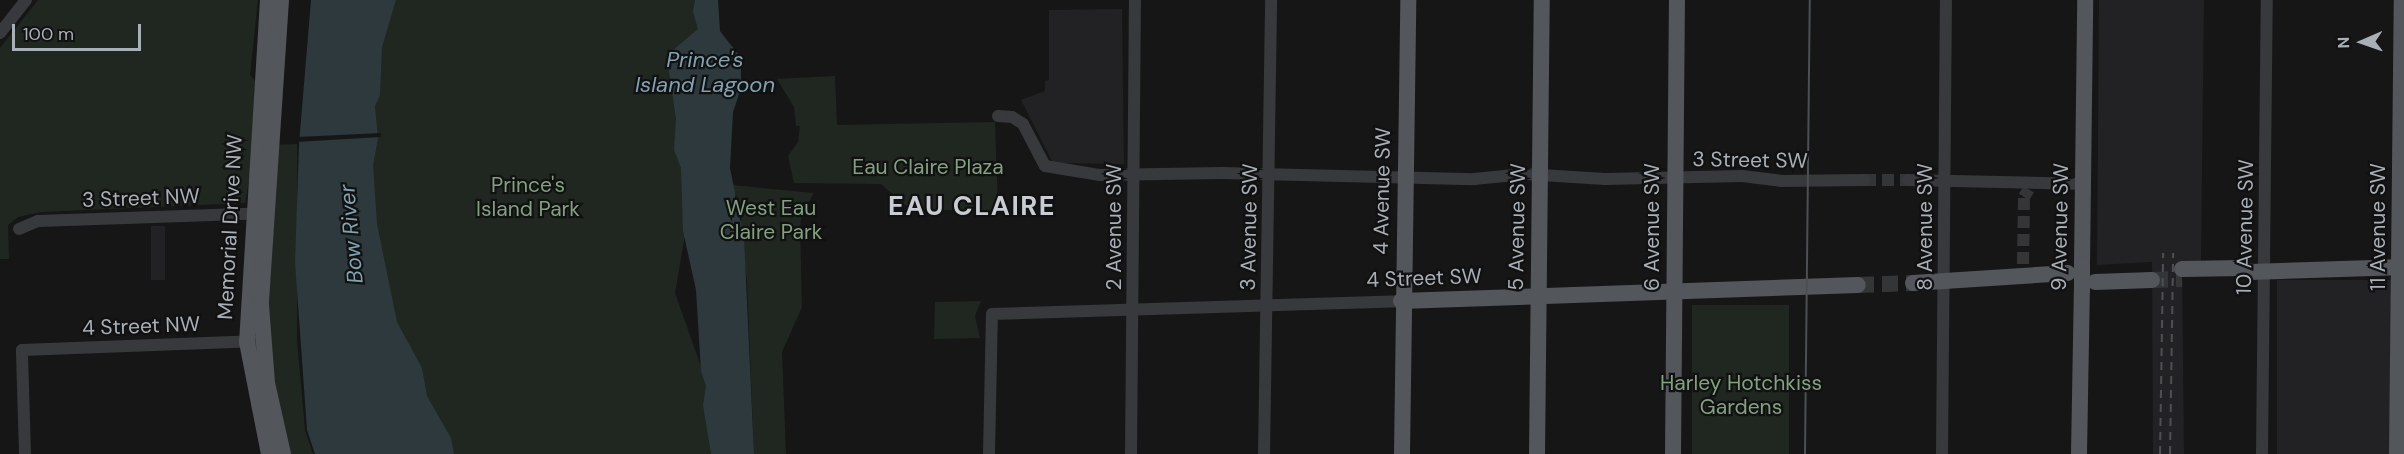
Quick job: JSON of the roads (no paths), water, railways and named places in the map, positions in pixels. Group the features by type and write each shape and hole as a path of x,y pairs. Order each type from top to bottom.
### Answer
{"main road":[{"name":"Memorial Drive NW","path":"268,0 255,341 269,454"},
{"name":"Memorial Drive NW","path":"260,213 281,0"},
{"name":"4 Avenue SW","path":"1402,454 1401,301 1408,0"},
{"name":"5 Avenue SW","path":"1536,454 1542,0"},
{"name":"6 Avenue SW","path":"1673,454 1677,0"},
{"name":"9 Avenue SW","path":"2079,454 2085,0"},
{"name":"11 Avenue SW","path":"2397,454 2402,267 2402,0"},
{"path":"2182,274 2242,276 2257,271 2402,267"},
{"path":"1913,283 1986,280 2026,269 2082,278"},
{"path":"1986,280 1995,284 2152,275"},
{"name":"4 Street SW","path":"1401,301 1858,285"},
{"name":"Memorial Drive NW","path":"255,341 283,454"}],"street":[{"path":"0,33 26,0"},
{"name":"2 Avenue SW","path":"1131,454 1135,0"},
{"name":"3 Avenue SW","path":"1264,454 1271,0"},
{"name":"8 Avenue SW","path":"1942,454 1946,0"},
{"name":"10 Avenue SW","path":"2262,454 2257,271 2266,0"},
{"name":"3 Street SW","path":"998,116 1012,117 1023,124 1045,166 1094,175 1405,174 1474,178 1540,174 1605,179 1864,180"},
{"path":"1908,180 2032,187 2083,184"},
{"name":"3 Street NW","path":"19,229 38,222 260,213"},
{"name":"4 Street SW","path":"989,454 992,314 1401,301"},
{"name":"4 Street NW","path":"25,454 22,350 255,341"}],"water":[{"name":"Bow River","path":"311,0 396,0 382,47 380,95 375,106 378,139 373,165 377,224 397,322 422,368 427,396 451,438 454,454 315,454 307,430 295,262 299,144"},
{"name":"Prince's Island Lagoon","path":"695,0 718,0 720,31 741,58 741,88 733,112 730,168 744,237 754,454 711,454 703,405 706,386 701,371 696,290 683,231 681,168 674,150 676,119 668,65 672,51 698,29 693,12"}],"tunnel":[{"path":"1864,180 1908,180"},
{"path":"2023,264 2024,197 2029,189"},
{"path":"2152,280 2182,279"},
{"path":"1858,285 1913,283"}],"tram line":[{"path":"1805,454 1810,0"}],"railway":[{"path":"2160,454 2163,253"},
{"path":"2170,454 2173,253"}],"district":[{"name":"EAU CLAIRE","path":"972,206"}],"park label":[{"name":"Eau Claire Plaza","path":"928,167"},
{"name":"Prince's Island Park","path":"528,197"},
{"name":"West Eau Claire Park","path":"771,220"},
{"name":"Harley Hotchkiss Gardens","path":"1741,395"}]}
